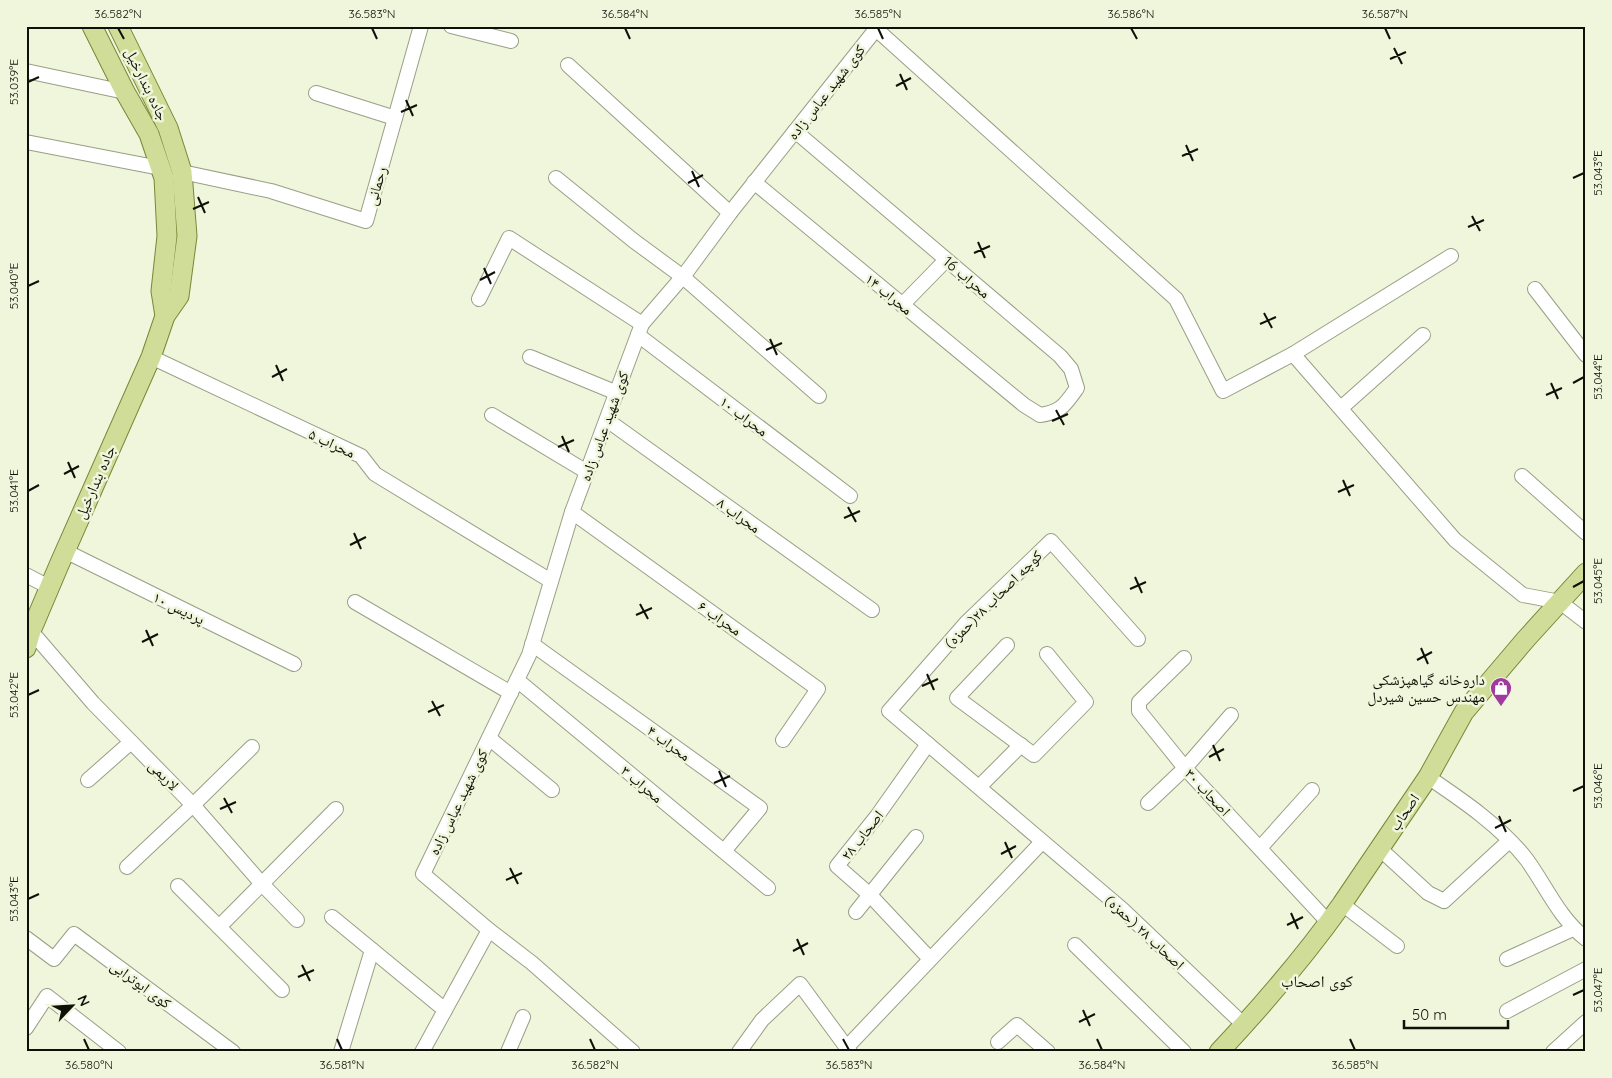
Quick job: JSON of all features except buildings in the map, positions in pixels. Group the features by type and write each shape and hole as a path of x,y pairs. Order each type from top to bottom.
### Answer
{"main road":[{"name":"جاده بندارخیل","path":"92,26 125,92 149,134 164,178 167,236 160,291 165,316"},
{"name":"جاده بندارخیل","path":"29,640 49,587 151,357 165,316 179,296 187,236 182,172 168,128 118,26"},
{"name":"اصحاب","path":"1219,1052 1244,1025 1329,923 1428,777 1464,712 1526,639 1586,573"}],"street":[{"name":"رحمانی","path":"182,172 271,190 366,221 421,26"},
{"path":"451,26 511,41"},
{"path":"875,28 1176,299 1223,391 1293,354 1451,256"},
{"name":"کوی شهید عباس زاده","path":"489,930 423,874 529,655 572,512 640,330 875,28"},
{"path":"568,66 730,213"},
{"path":"26,71 125,92"},
{"path":"316,93 395,118"},
{"name":"محراب 16","path":"795,131 1060,356 1071,370 1077,388 1056,413 1040,416 1024,405"},
{"path":"26,142 160,168"},
{"path":"556,178 634,241 683,277 820,396"},
{"name":"محراب ۱۴","path":"754,182 1024,405"},
{"name":"محراب ۱۰","path":"479,299 509,238 640,330 850,496"},
{"path":"902,304 946,260"},
{"path":"1535,290 1586,355"},
{"path":"1341,408 1423,335"},
{"path":"1293,354 1455,540 1523,595 1560,602 1586,622"},
{"name":"محراب ۵","path":"151,357 361,456 375,474 552,580"},
{"path":"530,357 617,393"},
{"path":"492,415 588,472"},
{"name":"محراب ۸","path":"607,420 872,610"},
{"path":"1522,476 1586,533"},
{"name":"محراب ۶","path":"572,512 818,689 782,740"},
{"name":"کوچه اصحاب ۲۸(حمزه)","path":"889,711 966,623 1050,541 1138,638"},
{"name":"پردیس ۱۰","path":"65,551 294,664"},
{"path":"26,574 49,587"},
{"name":"محراب ۳","path":"355,602 514,686 724,851 768,888"},
{"name":"لاریمی","path":"29,640 193,805 262,884 297,920"},
{"name":"محراب ۴","path":"532,644 760,808 724,851"},
{"path":"1007,645 957,698 1034,755 1086,702 1047,654"},
{"name":"اصحاب ۳۰","path":"1184,658 1139,702 1139,711 1185,768 1329,923"},
{"name":"اصحاب ۲۸ (حمزه)","path":"889,711 1122,909 1244,1025"},
{"path":"1148,803 1185,768 1232,715"},
{"path":"489,738 552,790"},
{"path":"88,780 131,742"},
{"name":"اصحاب ۲۸","path":"928,744 877,816 837,866 870,895 930,959"},
{"path":"979,787 1021,745"},
{"path":"127,867 252,747"},
{"path":"1428,777 1467,804 1509,841 1526,860 1572,928 1586,939"},
{"path":"1260,848 1312,790"},
{"path":"219,927 336,809"},
{"path":"856,912 916,837"},
{"path":"1379,848 1428,893 1444,901 1509,841"},
{"path":"739,1052 762,1020 800,984 848,1050 930,959 1042,842"},
{"path":"178,886 282,990"},
{"path":"1342,904 1397,946"},
{"path":"332,917 445,1010"},
{"path":"1507,959 1572,928"},
{"path":"422,1052 489,930 532,962 633,1052"},
{"name":"کوی ابوترابی","path":"26,938 54,959 74,934 233,1052"},
{"path":"1075,945 1184,1052"},
{"path":"340,1052 344,1046 372,950"},
{"path":"1507,1011 1586,969"},
{"path":"26,1028 47,996 119,1052"},
{"path":"509,1051 523,1017"},
{"path":"1553,1052 1586,1022"},
{"path":"998,1042 1016,1026 1048,1052"}],"place":[{"name":"داروخانه گیاهپزشکی مهندس حسین شیردل","path":"1501,707"}],"district":[{"name":"کوی اصحاب","path":"1317,981"}]}
